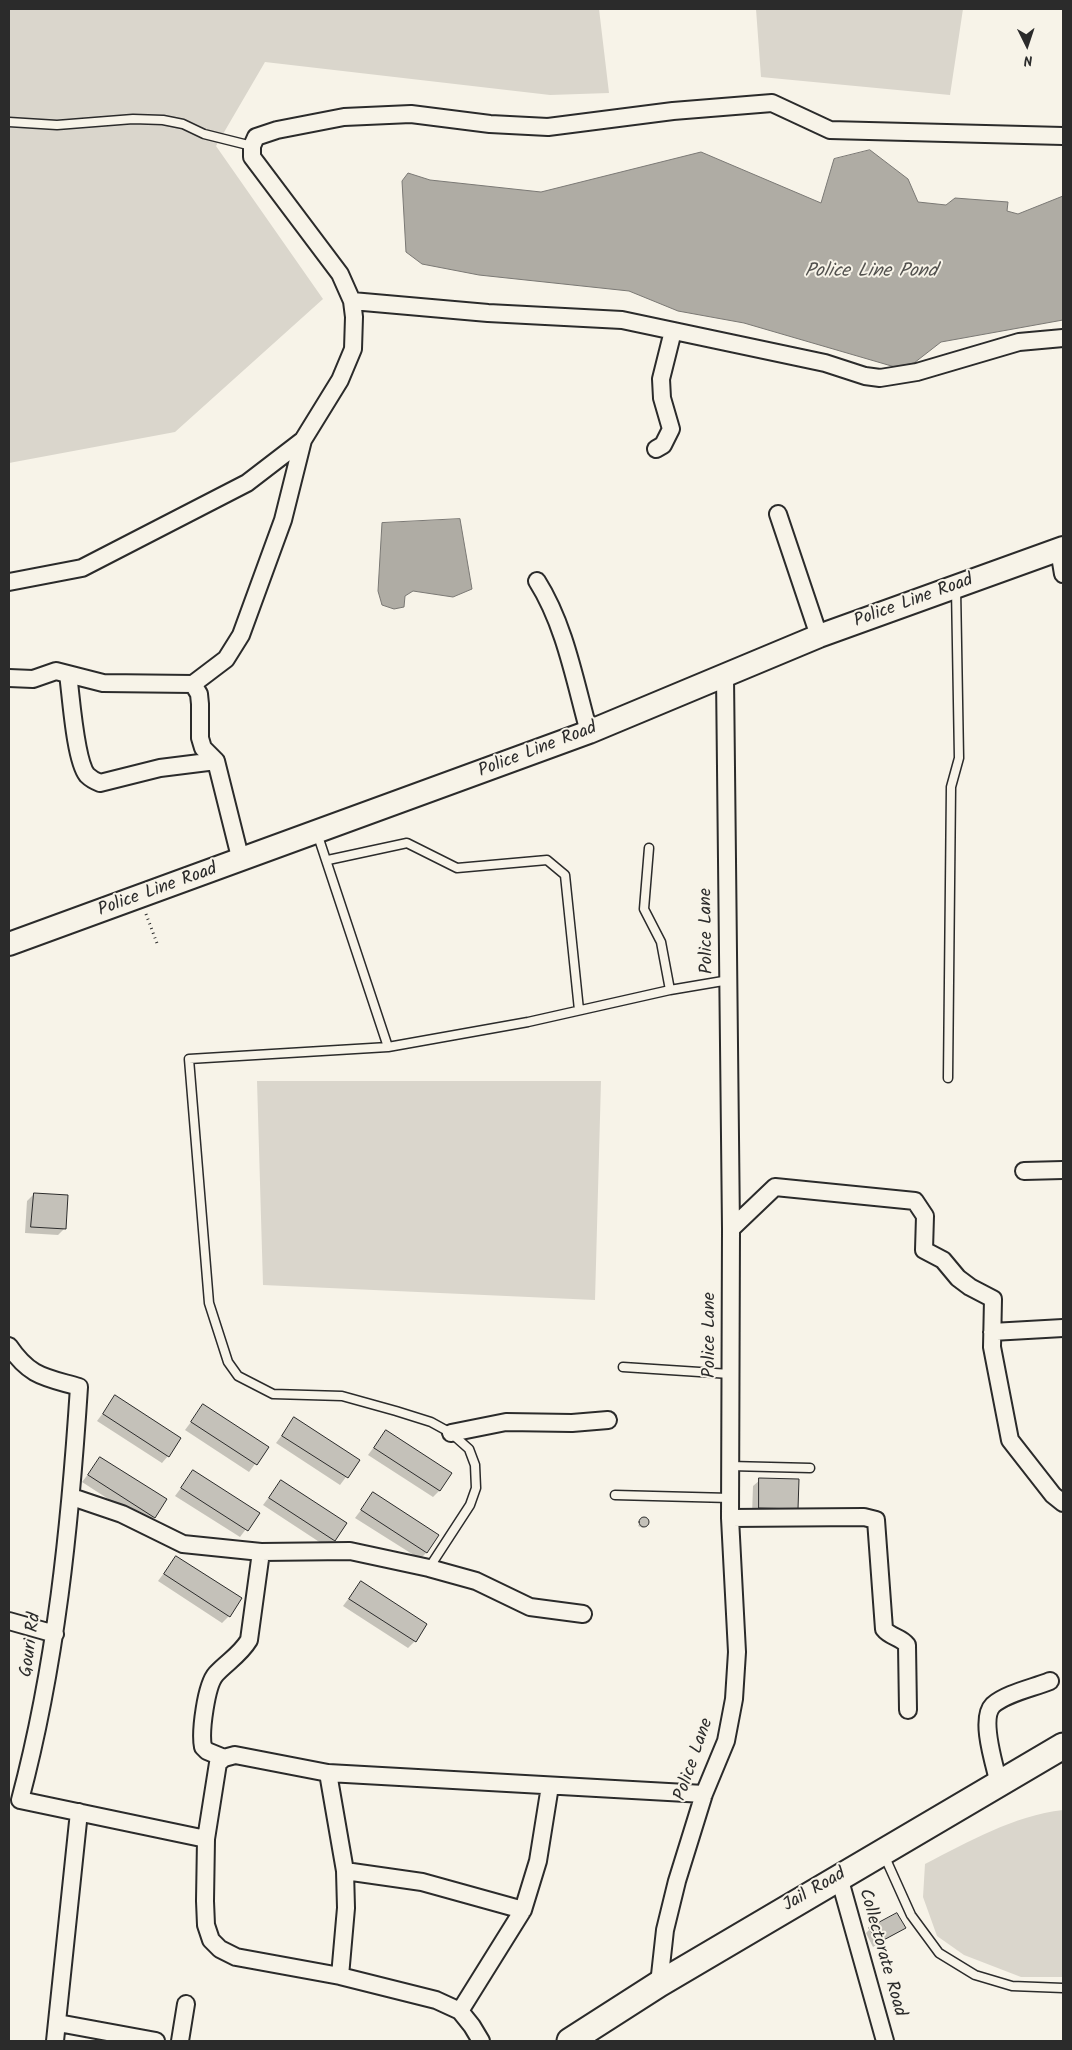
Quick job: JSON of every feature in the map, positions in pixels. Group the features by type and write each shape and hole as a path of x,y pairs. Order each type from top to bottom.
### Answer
{"main road":[{"name":"Jail Road","path":"570,2041 659,1984 839,1876 883,1853 1063,1746"}],"street":[{"path":"9,678 33,678 56,671 102,683 193,684 226,659 241,635 284,520 303,440 340,380 353,349 355,332 352,301 340,274 252,157 252,146 256,137 276,130 344,117 411,114 490,124 548,127 673,111 772,103 830,130 1063,136"},
{"path":"352,301 488,313 622,320 825,363 865,376 880,378 917,372 1019,342 1063,338"},
{"path":"656,448 663,445 671,429 662,398 661,379 672,331"},
{"path":"9,582 82,568 247,483 303,440"},
{"path":"778,514 819,636"},
{"path":"1061,549 1063,574"},
{"name":"Police Line Road","path":"9,944 241,861 589,732 819,636 1061,549"},
{"path":"537,581 562,635 589,732"},
{"path":"68,674 81,760 87,775 94,781 100,782 160,768 216,761"},
{"name":"Police Lane","path":"659,1984 665,1930 677,1880 704,1794 726,1741 734,1699 737,1652 730,1518 731,1229 725,676"},
{"path":"193,684 198,694 199,729 203,748 216,761 241,861"},
{"path":"1024,1171 1063,1170"},
{"path":"731,1229 775,1187 915,1201 925,1216 924,1250 943,1260 958,1278 970,1287 993,1299 992,1347 1010,1440 1053,1495 1063,1503"},
{"path":"992,1332 1063,1328"},
{"name":"Gouri Rd","path":"9,1346 21,1364 37,1375 78,1387 72,1497 54,1634 35,1746 14,1800 206,1839"},
{"path":"451,1433 506,1422 572,1423 608,1420"},
{"path":"72,1497 122,1514 183,1544 261,1552 350,1551 429,1568 476,1582 530,1607 583,1614"},
{"path":"730,1518 864,1517 876,1520 884,1629 887,1633 903,1640 907,1645 908,1710"},
{"path":"224,1758 207,1751 203,1747 203,1731 209,1688 216,1674 242,1652 249,1640 261,1552"},
{"path":"9,1620 54,1634"},
{"path":"999,1784 987,1728 987,1716 992,1706 1001,1700 1050,1681"},
{"path":"481,2041 460,2011 436,2000 340,1976 236,1957 220,1949 211,1940 206,1925 206,1839 218,1762 235,1755 328,1773 704,1794"},
{"path":"328,1773 345,1871 346,1908 340,1976"},
{"path":"460,2011 523,1910 538,1861 550,1786"},
{"path":"55,2041 79,1812"},
{"path":"345,1871 422,1882 523,1910"},
{"name":"Collectorate Road","path":"839,1876 885,2041"},
{"path":"180,2041 186,2004"},
{"path":"58,2023 156,2041"}],"lane":[{"path":"9,122 57,125 133,119 163,120 182,124 204,134 252,146"},
{"path":"948,1078 950,787 959,758 956,587"},
{"path":"317,833 328,860 388,1047"},
{"path":"328,860 407,843 457,868 547,860 566,875 578,1010"},
{"path":"648,848 644,909 661,942 670,990"},
{"path":"429,1568 470,1505 476,1488 475,1465 469,1449 451,1433 430,1422 342,1396 273,1394 256,1387 238,1376 228,1362 209,1303 189,1059 388,1047 528,1022 670,990 729,980"},
{"path":"623,1367 730,1374"},
{"path":"730,1466 810,1468"},
{"path":"615,1495 730,1498"},
{"path":"883,1853 911,1914 938,1953 975,1975 1012,1986 1063,1988"}],"path":[{"path":"140,897 158,946"}],"shaded area":[{"path":"9,9 599,9 609,93 550,95 265,62 216,146 323,299 175,432 9,463"},
{"path":"756,9 963,9 950,95 761,77"},
{"path":"257,1081 601,1081 595,1300 263,1285"},
{"path":"1063,1810 1063,1977 1021,1977 964,1955 937,1936 923,1897 925,1864 975,1838 1009,1824 1045,1813"}],"water":[{"name":"Police Line Pond","path":"870,150 908,179 918,202 946,205 955,198 1008,202 1007,211 1018,214 1063,196 1063,320 941,342 914,363 895,367 744,323 678,311 629,291 479,275 422,264 406,252 402,181 408,173 430,180 541,192 701,152 821,203 834,159"},
{"path":"460,519 472,589 453,597 413,591 405,596 404,607 394,609 382,605 378,591 382,523"}],"building":[{"path":"34,1193 68,1195 66,1229 31,1227"},
{"path":"115,1395 181,1438 169,1457 103,1414"},
{"path":"203,1404 269,1447 257,1465 191,1422"},
{"path":"294,1417 360,1460 348,1478 282,1436"},
{"path":"386,1430 452,1473 440,1491 374,1448"},
{"path":"100,1457 167,1499 155,1518 88,1475"},
{"path":"193,1470 260,1513 248,1531 181,1488"},
{"path":"759,1478 799,1479 798,1509 759,1508"},
{"path":"281,1480 347,1523 335,1541 269,1498"},
{"path":"373,1492 439,1535 427,1553 361,1510"},
{"path":"644,1517 649,1522 644,1527 639,1522"},
{"path":"176,1556 242,1598 230,1617 164,1574"},
{"path":"361,1581 427,1624 416,1642 349,1599"},
{"path":"897,1913 906,1928 878,1943 869,1928"}]}
